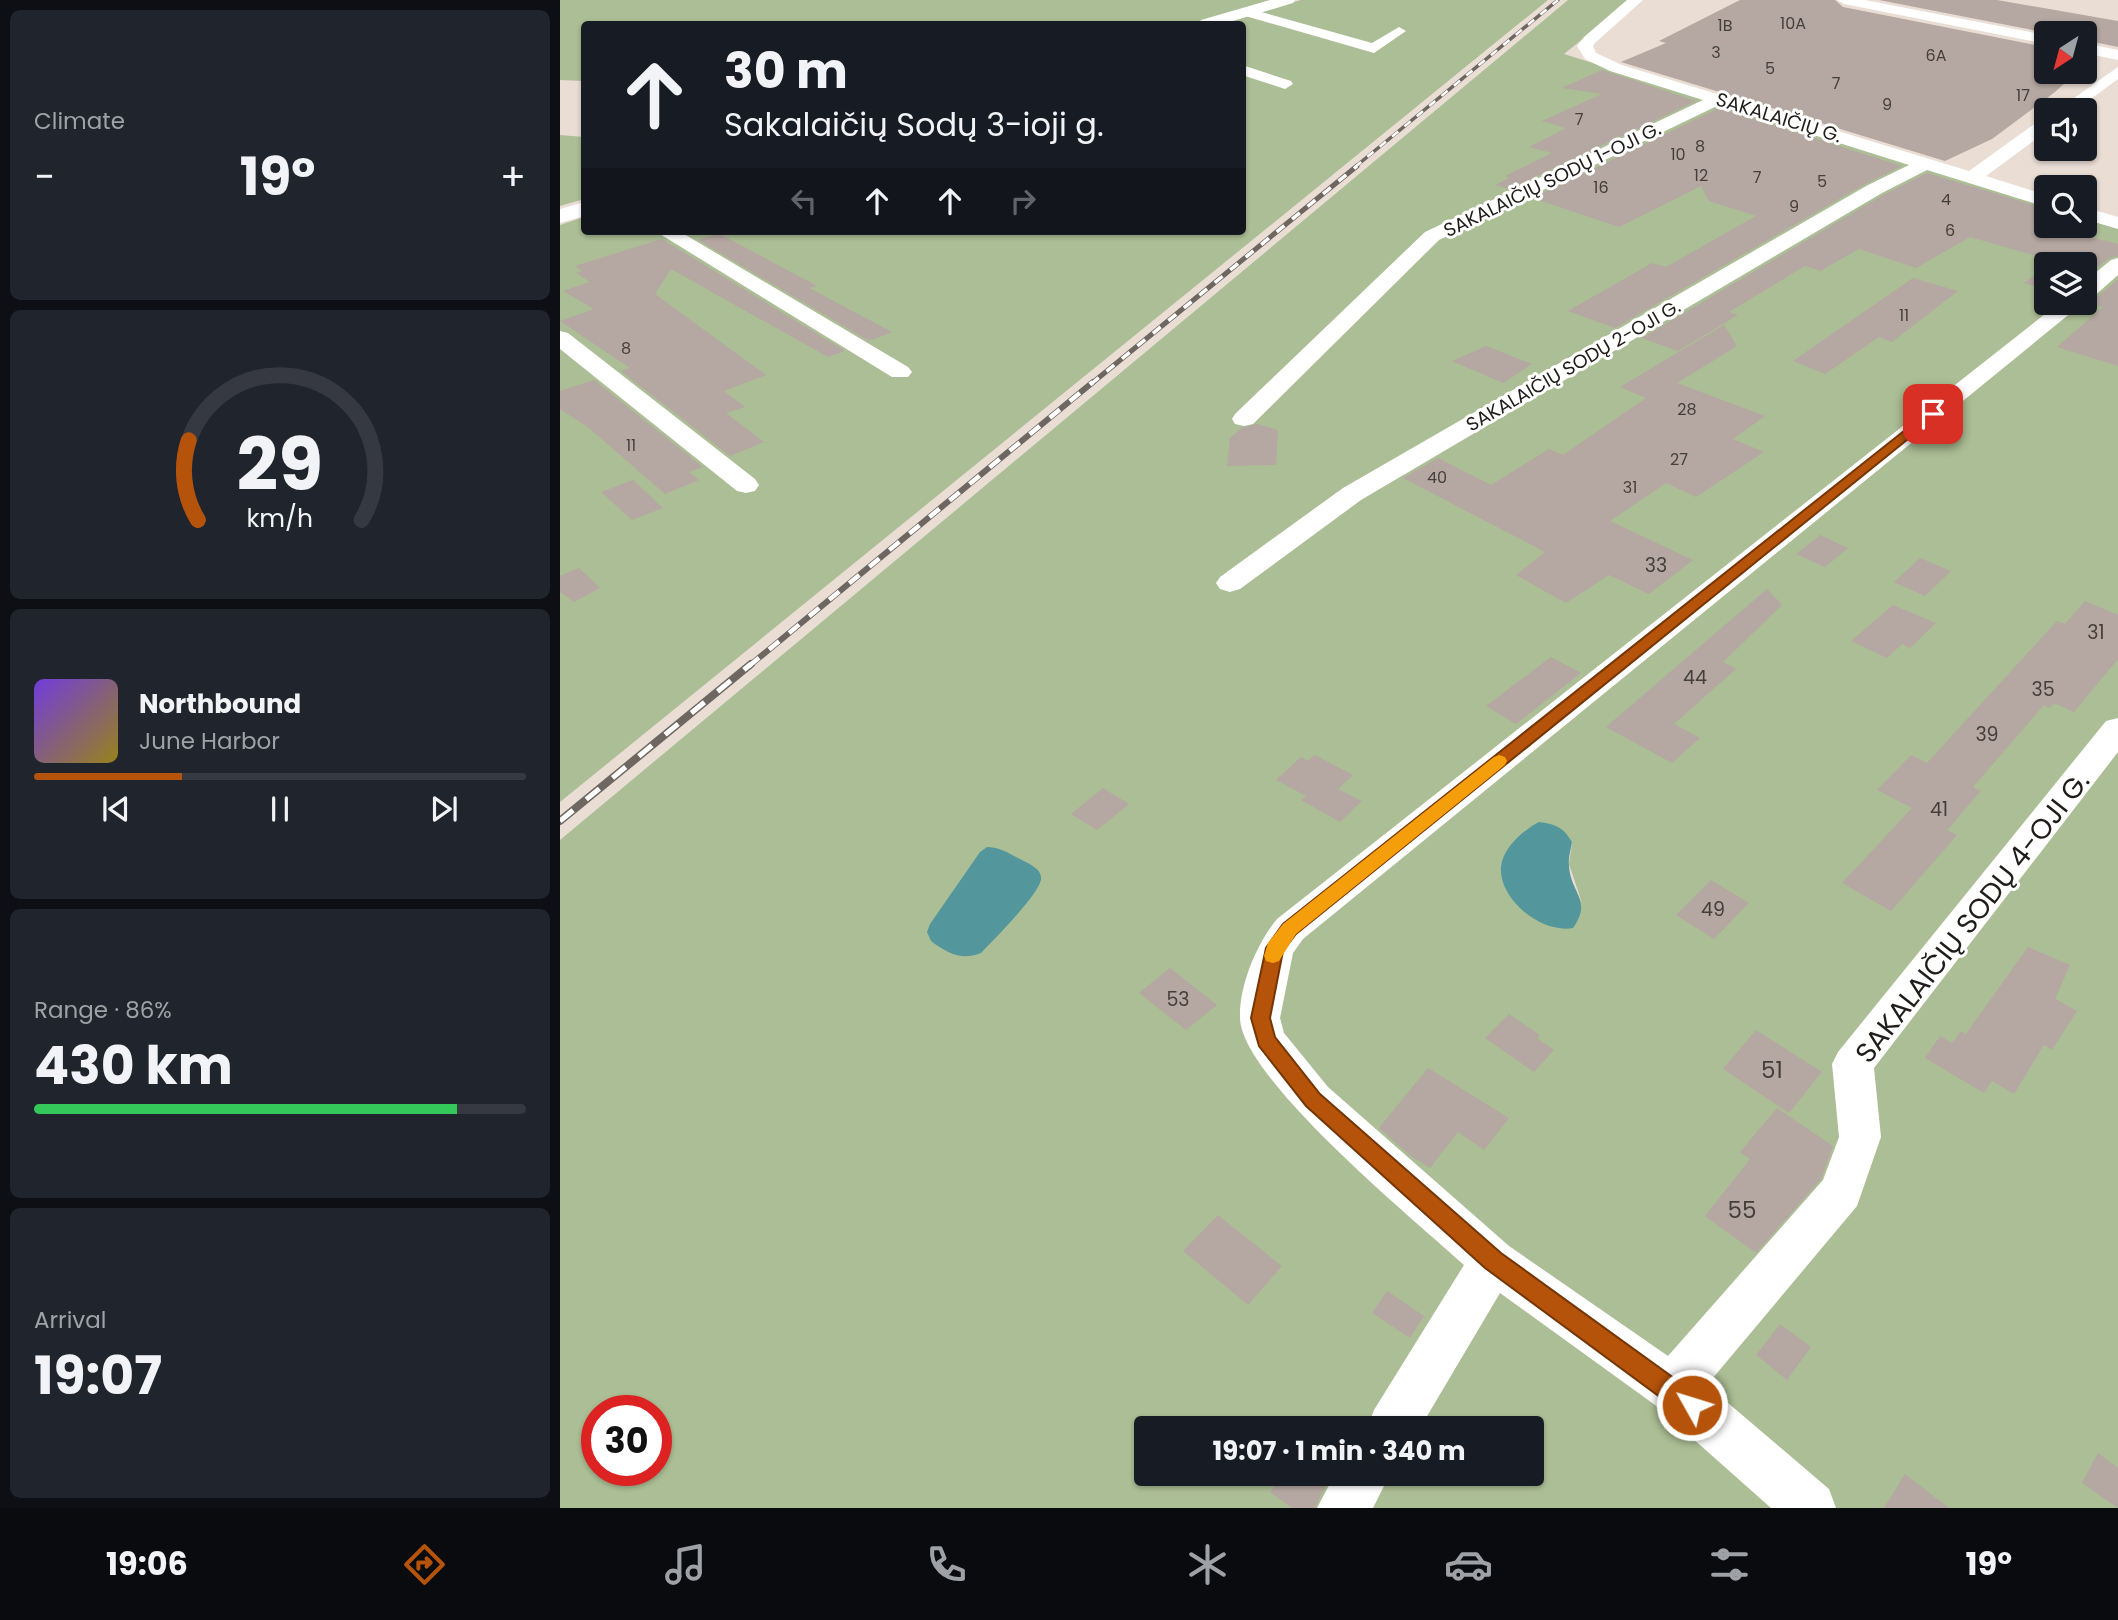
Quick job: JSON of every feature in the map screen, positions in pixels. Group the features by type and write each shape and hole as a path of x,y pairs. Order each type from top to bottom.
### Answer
{"main road":[{"path":"1217,21 1287,0"},
{"path":"560,216 581,210"}],"street":[{"name":"SAKALAIČIŲ G.","path":"1636,0 1589,40 1585,46 1586,53 1609,65 2034,197"},
{"path":"1844,0 2034,38"},
{"path":"1248,12 1374,48 1399,31"},
{"path":"2097,51 2118,55"},
{"path":"1246,71 1285,83"},
{"path":"2082,98 2118,72"},
{"name":"SAKALAIČIŲ SODŲ 1-OJI G.","path":"1244,419 1432,236 1719,99"},
{"path":"1972,177 2034,133"},
{"name":"SAKALAIČIŲ SODŲ 2-OJI G.","path":"1230,583 1352,494 1875,189 1927,163"},
{"path":"2097,217 2118,223"},
{"path":"672,235 901,372"},
{"path":"2097,282 2118,264"},
{"path":"1810,1508 1672,1388 1493,1261 1313,1100 1266,1040 1260,1018 1275,948 1290,929 2057,315"},
{"path":"560,338 746,485"},
{"name":"SAKALAIČIŲ SODŲ 4-OJI G.","path":"1672,1388 1841,1192 1860,1137 1853,1064 2118,729"},
{"path":"1399,1416 1493,1261"},
{"path":"1343,1508 1357,1486"}],"green space":[{"path":"560,0 1271,0 1201,21 581,21 581,81 560,80"},
{"path":"1301,0 1548,0 560,802 560,225 581,218 581,235 1246,235 1246,21 1230,21"},
{"path":"1568,0 1631,0 1564,54 2034,201 2034,238 2097,238 2097,222 2118,228 2118,1508 560,1508 560,840","holes":["1540,822 1572,842 1569,864 1582,903"]},
{"path":"560,135 581,137 581,200 560,206"}],"water":[{"path":"1539,822 1559,828 1572,842 1569,856 1570,875 1581,903 1579,918 1573,928 1548,926 1536,920 1515,902 1502,879 1501,867 1510,846 1521,834"},
{"path":"987,847 1005,851 1034,867 1039,871 1040,884 1026,904 981,953 961,956 931,941 927,932 980,852"}],"building":[{"path":"1740,0 1835,0 1843,7 2034,45 2034,84 2064,84 2047,98 2034,98 2034,108 1992,139 1945,161 1621,62 1666,43 1659,41"},
{"path":"1879,0 1997,0 2118,21 2118,47 2097,43 2097,21 2034,21 2034,30"},
{"path":"1602,70 1696,101 1509,189 1495,185 1509,178 1505,176 1552,153 1529,147 1566,128 1542,121 1602,94 1562,88"},
{"path":"1719,108 1902,166 1867,183 1615,328 1568,311 1652,263 1666,267 1756,216 1709,201 1701,186 1619,227 1533,198"},
{"path":"1927,173 2034,205 2034,238 2094,238 2118,244 2118,256 2109,258 2097,268 2097,252 2034,252 2034,255 1970,237 1916,268 1859,249 1820,271 1805,266 1729,312 1738,315 1678,351 1642,338 1883,195"},
{"path":"722,235 817,286 809,288 892,332 869,341 698,240"},
{"path":"662,239 845,351 828,357 671,269 655,294 766,375 724,391 745,407 726,413 764,442 730,456 621,371 630,368 560,321 594,309 563,291 590,282 576,273 582,271 575,266"},
{"path":"2034,276 2034,286 2024,283"},
{"path":"1913,278 1958,291 1892,342 1879,337 1825,374 1793,361"},
{"path":"2118,279 2118,366 2057,347 2097,315 2103,307 2097,305 2097,297"},
{"path":"1724,325 1737,346 1677,383 1765,416 1733,439 1764,452 1696,497 1666,483 1610,521 1693,560 1649,594 1609,575 1566,603 1516,575 1545,552 1403,478 1438,458 1491,485 1549,449 1563,455 1646,398 1620,387"},
{"path":"1486,346 1532,364 1503,383 1452,361"},
{"path":"594,380 703,467 689,472 699,480 665,494 589,428 560,409 560,391"},
{"path":"1257,424 1278,430 1276,465 1227,466 1230,438 1242,428"},
{"path":"633,480 663,508 632,520 601,492"},
{"path":"1820,535 1848,548 1825,567 1796,554"},
{"path":"1920,558 1951,571 1925,596 1894,582"},
{"path":"579,568 600,588 574,602 560,592 560,576"},
{"path":"1767,589 1782,605 1723,662 1736,669 1674,724 1700,738 1672,763 1606,727"},
{"path":"2085,601 2118,615 2118,659 2074,712 2054,703 2050,708 2044,705 1973,787 1981,791 1947,830 1957,835 1891,911 1842,883 1912,808 1877,790 1911,755 1927,763 2057,621 2065,624"},
{"path":"1893,605 1936,623 1910,648 1902,644 1887,658 1851,641"},
{"path":"1551,657 1581,673 1516,724 1486,706"},
{"path":"1315,755 1353,775 1338,789 1362,801 1340,822 1301,800 1306,796 1276,780 1301,757 1308,761"},
{"path":"1103,788 1129,804 1097,830 1071,814"},
{"path":"1711,880 1749,903 1714,939 1676,915"},
{"path":"2028,947 2070,965 2055,999 2077,1011 2052,1050 2044,1045 2014,1094 1992,1081 1984,1093 1925,1058 1940,1036 1952,1043 1961,1031 1966,1034"},
{"path":"1170,968 1217,1005 1186,1030 1139,993"},
{"path":"1509,1014 1540,1035 1537,1038 1554,1050 1534,1072 1485,1038"},
{"path":"1756,1030 1822,1072 1789,1113 1723,1069"},
{"path":"1428,1068 1509,1118 1484,1150 1458,1132 1430,1168 1411,1156 1379,1128"},
{"path":"1777,1108 1833,1146 1821,1179 1756,1253 1705,1216 1750,1159 1740,1152"},
{"path":"1218,1215 1282,1266 1248,1305 1183,1251"},
{"path":"1387,1291 1424,1316 1410,1338 1372,1313"},
{"path":"1780,1324 1811,1347 1787,1380 1756,1355"},
{"path":"2098,1453 2118,1468 2118,1508 2082,1483"},
{"path":"1905,1474 1949,1508 1884,1508"},
{"path":"1274,1486 1326,1486 1314,1508 1292,1508 1270,1492"}],"railway":[{"path":"1355,167 1558,0"},
{"path":"1091,384 1357,166"},
{"path":"749,666 1093,382"},
{"path":"560,821 751,664"}],"slow traffic":[{"path":"1273,956 1275,948 1290,929 1499,761"}],"route":[{"path":"1692,1405 1493,1261 1313,1100 1266,1040 1260,1018 1266,983 1275,948 1290,929 1933,414"}]}
